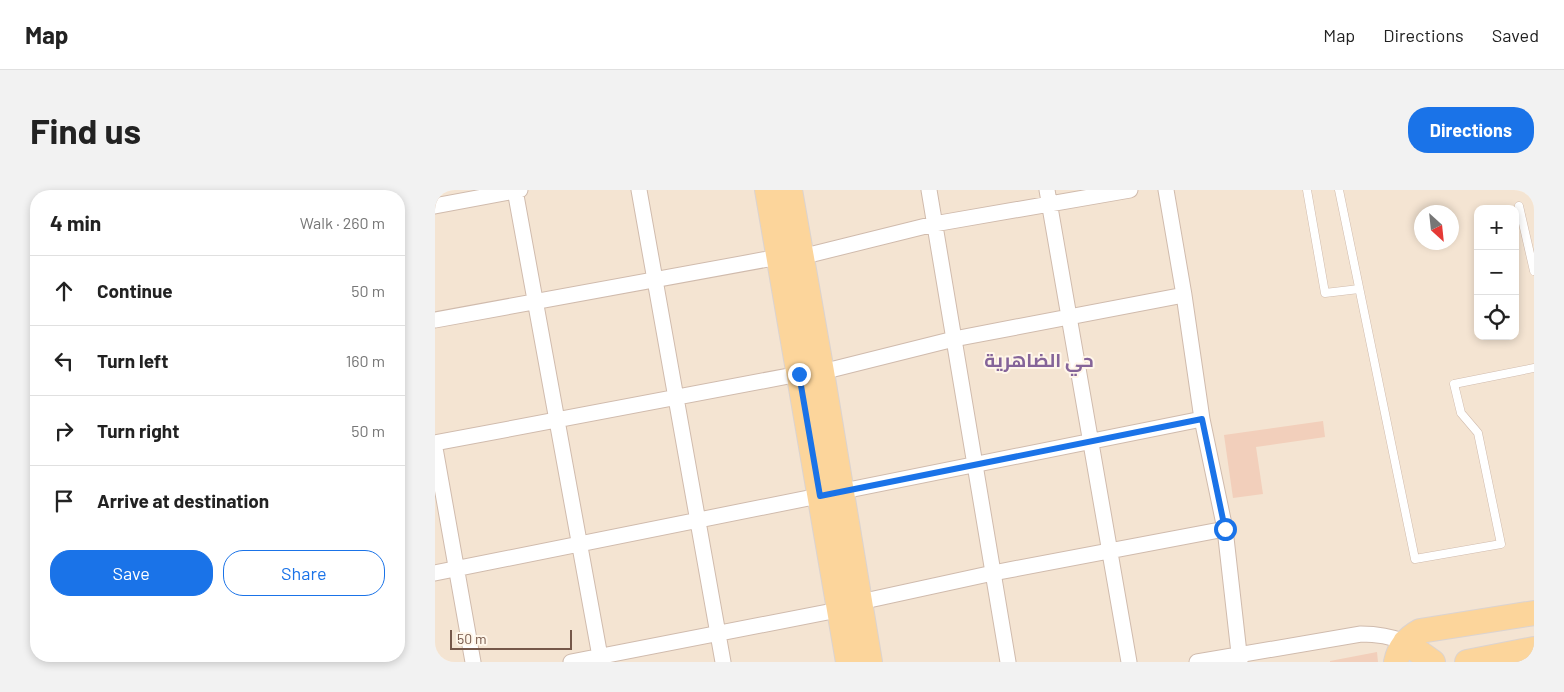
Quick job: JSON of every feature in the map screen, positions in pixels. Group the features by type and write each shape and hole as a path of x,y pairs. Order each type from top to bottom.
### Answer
{"main road":[{"path":"767,190 790,257 822,372 838,610 848,662"},
{"path":"790,190 790,257 799,374 860,602 870,662"},
{"path":"1433,662 1400,652 1412,636 1429,629 1534,613"},
{"path":"1467,662 1534,649"}],"street":[{"path":"435,206 517,190 535,302 600,659"},
{"path":"639,190 723,662"},
{"path":"929,190 1008,662"},
{"path":"435,320 790,257 1048,197 1129,190"},
{"path":"1166,190 1202,419 1225,529 1239,659"},
{"path":"1048,197 1129,662"},
{"path":"822,372 954,339 1184,295"},
{"path":"435,443 799,374"},
{"path":"435,573 1202,419"},
{"path":"435,448 473,662"},
{"path":"860,602 993,573 1225,529"},
{"path":"571,662 600,659 838,610"},
{"path":"1197,662 1239,659 1361,634 1390,636 1400,652"}],"lane":[{"path":"1307,190 1325,293 1359,288"},
{"path":"1339,190 1415,559 1501,544 1478,433 1461,413 1454,384 1534,368"},
{"path":"1519,206 1534,271"}],"shaded area":[{"path":"435,190 1534,190 1534,662 435,662"}],"building":[{"path":"1323,421 1325,437 1256,447 1263,494 1233,498 1224,435"},
{"path":"1377,652 1378,662 1330,662 1330,661"}],"district":[{"name":"حي الضاهرية","path":"1039,360"}],"route":[{"path":"799,374 820,496 1202,419 1225,529"}]}
